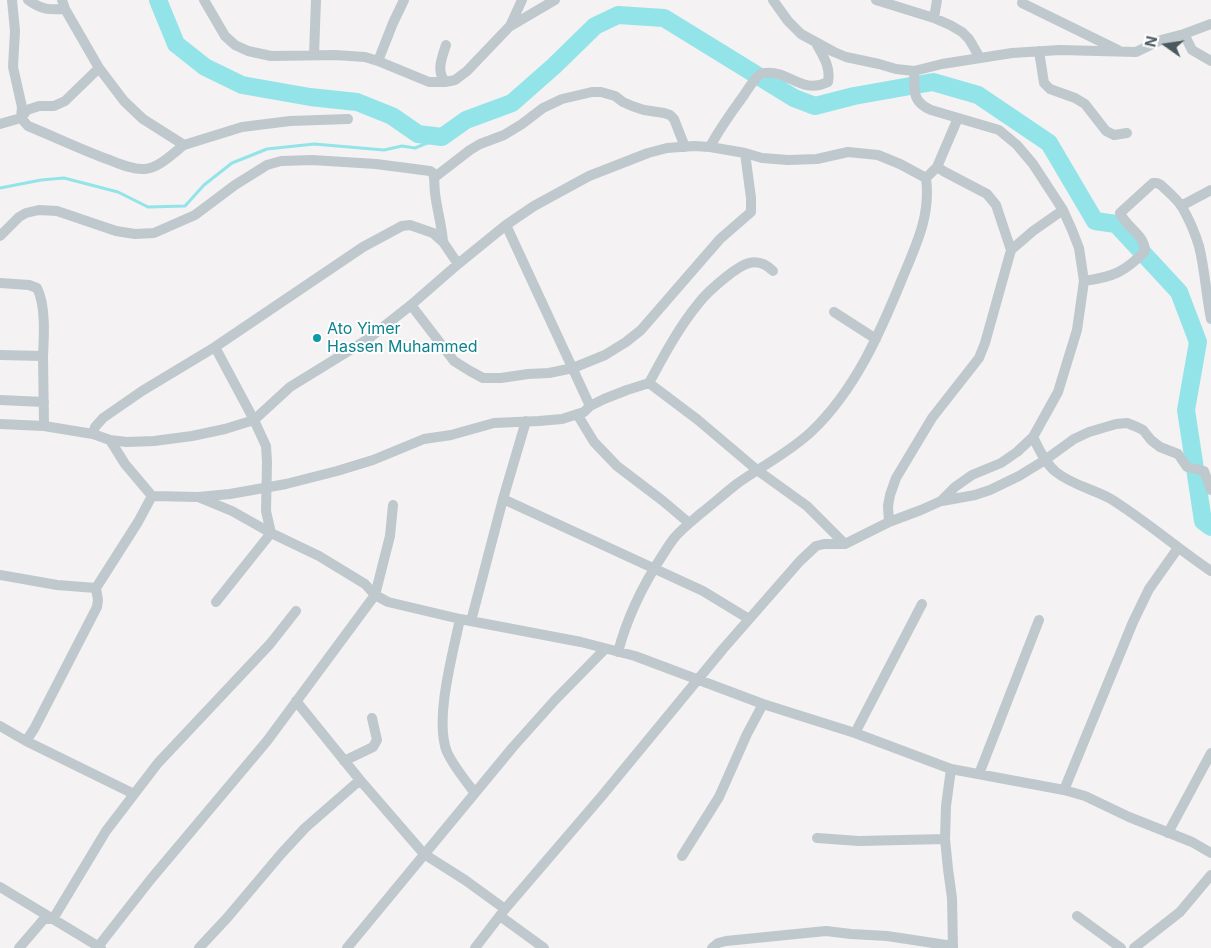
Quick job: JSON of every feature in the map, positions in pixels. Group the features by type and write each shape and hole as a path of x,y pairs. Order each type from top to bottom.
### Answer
{"street":[{"path":"12,0 14,32 13,67 22,107 21,118 28,126 118,163 146,169 157,165 184,145 242,127 290,120 348,119"},
{"path":"28,0 45,10 64,5 99,68 124,101 143,119 184,145"},
{"path":"204,0 225,36 248,51 271,56 351,56 378,61 429,82 455,80 467,71 509,27 555,0"},
{"path":"314,55 316,0"},
{"path":"378,61 392,23 404,0"},
{"path":"509,27 522,0"},
{"path":"773,0 788,21 801,34 816,43 846,57 896,69 914,71 942,64 1012,52 1039,50 1136,52 1161,40 1211,24"},
{"path":"876,0 934,18 962,32 969,39 980,58"},
{"path":"934,18 937,0"},
{"path":"1021,1 1121,51"},
{"path":"1184,34 1192,50 1211,61"},
{"path":"710,147 752,83 761,74 766,72 781,75 812,86 828,82 830,75 828,66 816,43"},
{"path":"444,82 440,76 441,60 446,46"},
{"path":"1039,50 1044,83 1050,90 1075,98 1085,104 1106,131 1114,135 1127,133"},
{"path":"0,124 21,118 27,110 38,106 54,106 65,101 99,68"},
{"path":"914,71 916,98 921,105 999,130 1017,145 1033,164 1063,210 1072,230 1079,248 1084,282 1077,330 1058,392 1032,437 1017,452 1001,463 972,475 941,501"},
{"path":"435,177 475,147 504,135 542,108 562,99 592,92 601,92 615,96 623,102 638,108 670,115 674,119 685,146"},
{"path":"926,178 937,166 958,118"},
{"path":"0,424 44,426 127,442 192,436 254,420 290,387 368,339 506,225 534,206 589,176 648,153 667,148 694,146 745,153 762,158 788,160 817,159 848,152 878,156 900,164 926,178"},
{"path":"411,305 454,361 483,378 549,373 573,368 605,354 626,342 641,330 720,239 751,212 745,153"},
{"path":"0,236 20,217 26,213 39,210 57,211 116,230 135,234 154,233 195,215 235,185 267,165 282,161 312,160 376,164 430,171 435,177 435,193 442,226 443,242"},
{"path":"937,166 987,194 996,205 1011,250"},
{"path":"618,652 622,635 654,569 674,538 736,484 811,432 829,414 857,373 888,313 920,235 926,216 928,192 926,178"},
{"path":"1084,282 1113,276 1124,270 1145,251 1143,241 1120,213 1153,183 1157,183 1181,206 1199,246 1211,319"},
{"path":"1181,206 1211,190"},
{"path":"888,522 890,495 896,478 932,418 979,358 985,344 1011,250 1033,231 1063,210"},
{"path":"93,434 95,427 103,418 142,391 215,348 364,247 402,226 410,225 433,232 443,242 458,264"},
{"path":"506,225 590,406"},
{"path":"110,440 125,464 152,496 198,497 267,488 337,471 373,460 424,439 451,436 494,424 562,419 584,412 590,406 604,399 649,383 684,322 698,303 738,267 754,262 768,266 773,271"},
{"path":"0,282 28,285 37,288 40,294 44,326 44,426"},
{"path":"834,312 876,339"},
{"path":"215,348 266,446 266,511 271,533"},
{"path":"0,355 43,356"},
{"path":"649,383 698,420 757,470 807,506 845,544"},
{"path":"0,400 44,402"},
{"path":"577,414 594,442 617,466 663,500 689,523"},
{"path":"475,793 453,763 447,750 443,716 445,695 526,421"},
{"path":"476,948 502,912 601,797 696,680 800,561 816,546 845,544 888,522 941,501 990,490 1019,476 1074,439 1089,432 1116,424 1127,423 1143,430 1160,447 1178,454 1186,466 1202,470 1206,473 1211,488"},
{"path":"1032,437 1045,460 1055,471 1066,479 1109,498 1211,571"},
{"path":"26,740 34,729 97,607 96,588 138,522 152,496"},
{"path":"198,497 232,511 318,556 365,584 375,595 388,602 466,620 581,642 618,652 657,664 763,704 855,733 951,769 1064,790 1085,796 1129,817 1192,842 1211,853"},
{"path":"503,499 703,591 749,619"},
{"path":"0,887 99,948 151,879 267,741 375,595 390,536 393,505"},
{"path":"216,602 271,533"},
{"path":"1064,790 1133,622 1149,589 1178,548"},
{"path":"0,575 57,585 96,588"},
{"path":"855,733 922,604"},
{"path":"53,918 106,831 158,763 270,644 296,611"},
{"path":"979,774 1039,620"},
{"path":"347,948 512,747 605,649"},
{"path":"296,701 344,761 424,854 465,880 544,948"},
{"path":"682,856 720,797 747,734 763,704"},
{"path":"344,761 373,747 376,743 372,718"},
{"path":"0,726 134,794"},
{"path":"1168,833 1211,753"},
{"path":"712,948 718,943 726,941 826,931 886,936 953,947 952,898 945,839 946,806 951,769"},
{"path":"199,948 305,828 360,780"},
{"path":"817,838 858,842 945,839"},
{"path":"1134,948 1180,912 1211,874"},
{"path":"1077,916 1121,948"},
{"path":"19,948 44,919 53,918"}],"waterway":[{"path":"158,0 176,44 205,67 242,85 310,97 357,102 392,116 418,134 442,137 466,120 512,103 595,26 618,15 664,18 794,98 815,106 854,96 933,82 978,95 1049,143 1095,221 1116,224 1179,292 1198,342 1186,410 1203,521 1211,527"},
{"path":"0,188 41,180 64,178 118,192 148,207 185,206 204,185 232,163 267,149 314,144 384,150 402,146 415,148 442,137"}],"place":[{"name":"Ato Yimer Hassen Muhammed","path":"317,338"}]}
